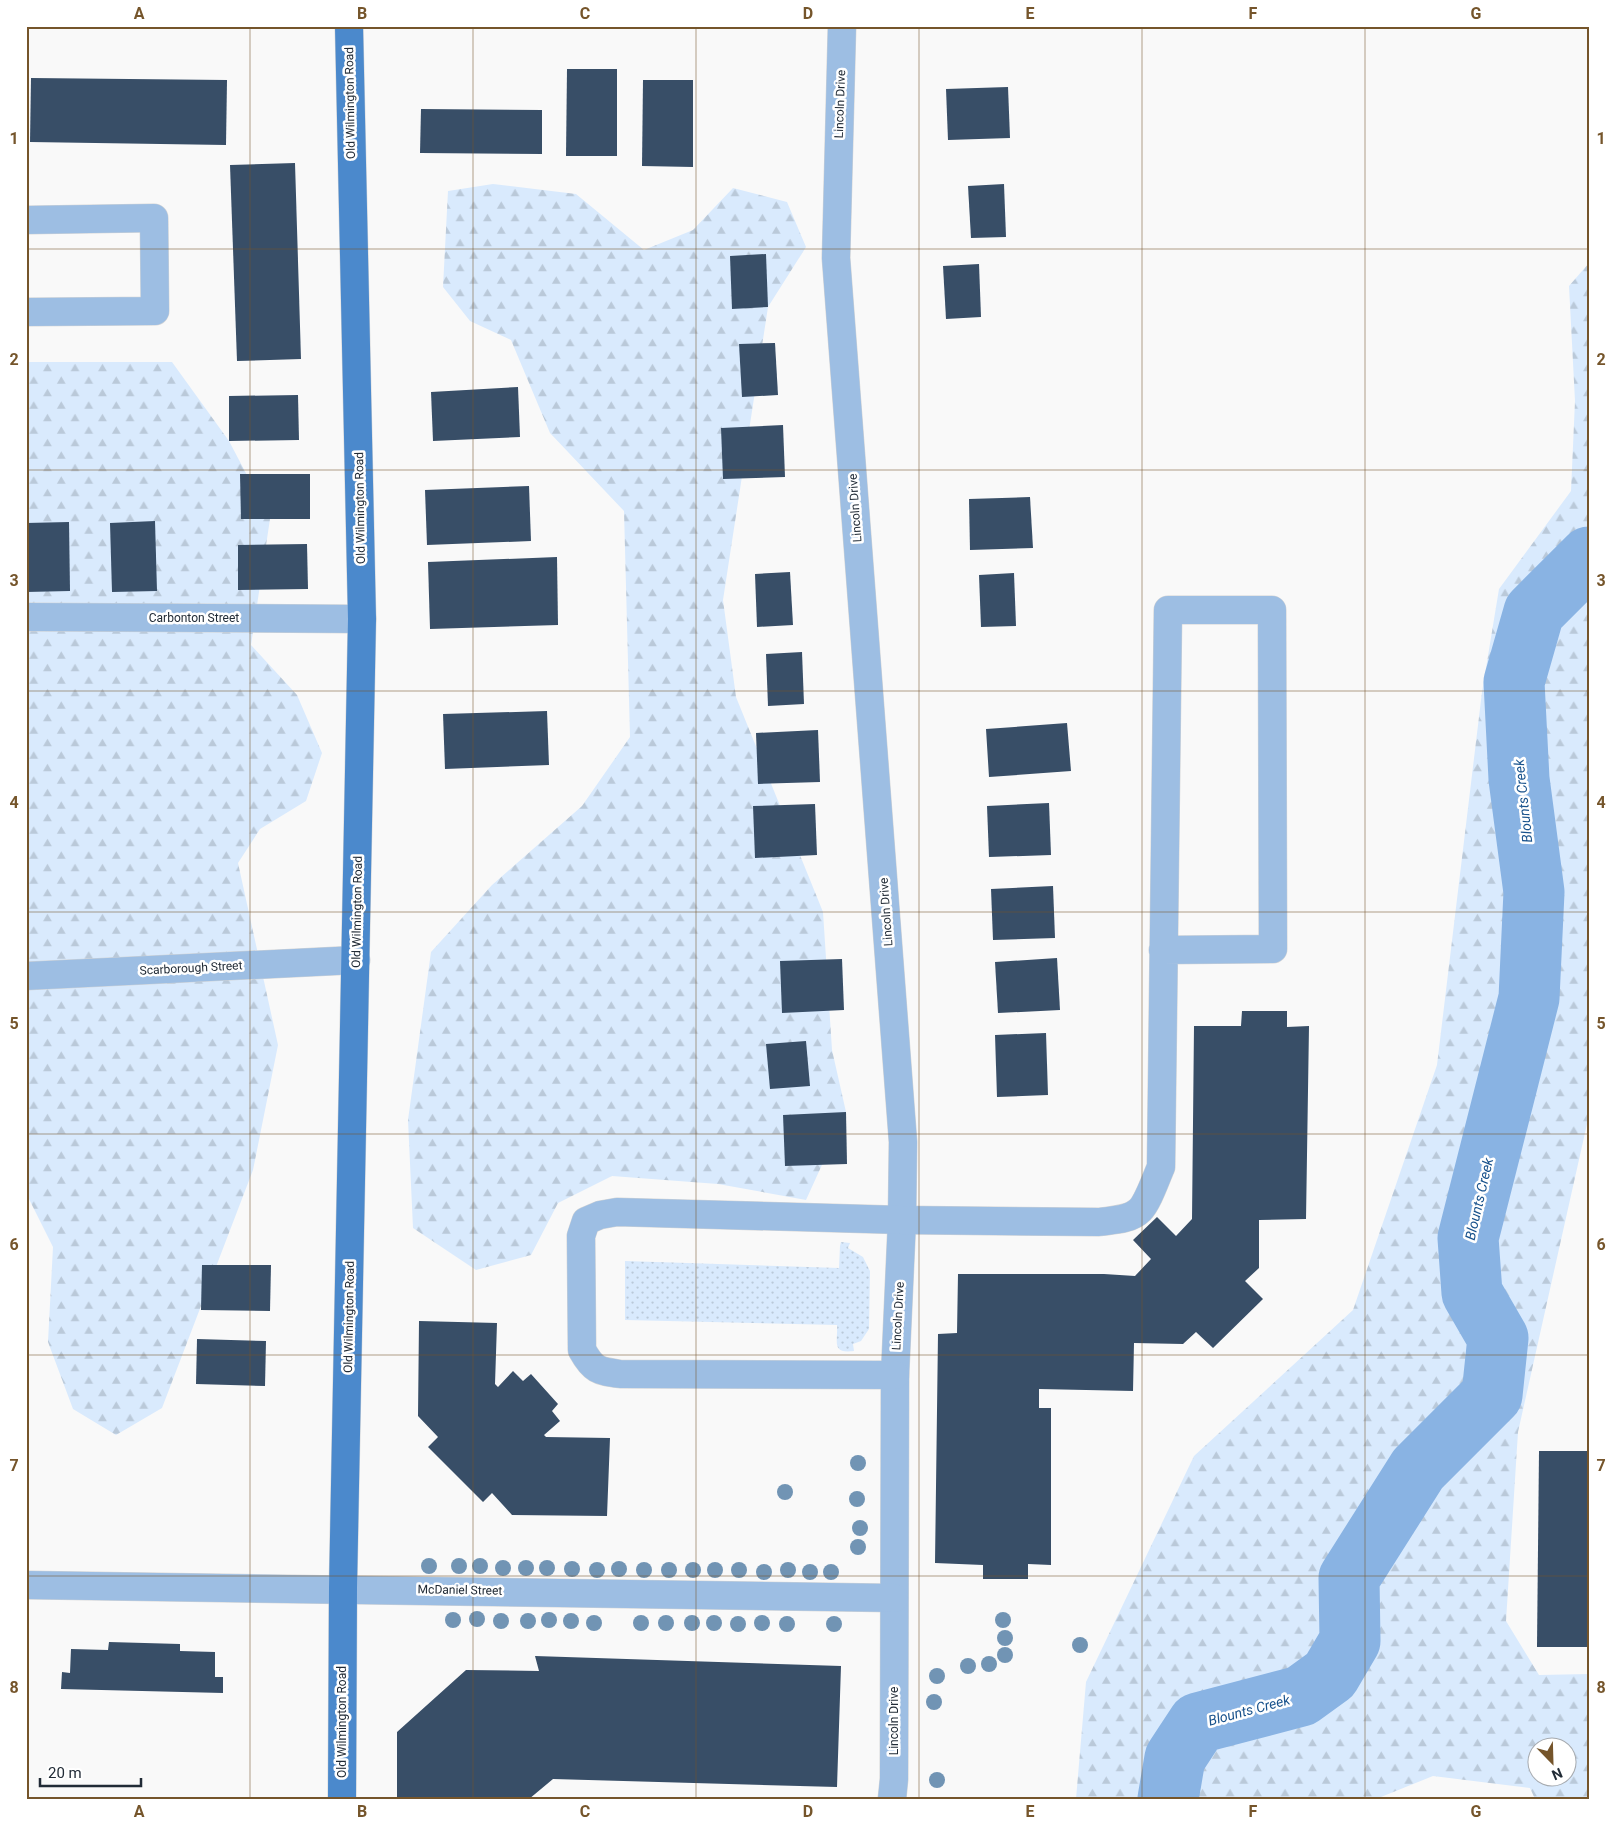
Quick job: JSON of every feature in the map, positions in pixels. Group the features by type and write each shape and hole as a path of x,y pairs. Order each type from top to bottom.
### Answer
{"main road":[{"name":"Old Wilmington Road","path":"342,1799 344,1588 362,619 349,26"}],"street":[{"name":"Lincoln Drive","path":"842,26 836,258 903,1142 902,1220 895,1375 894,1778 892,1799"},
{"path":"26,220 154,218 154,311 26,312"},
{"path":"895,1375 630,1374 604,1372 590,1364 582,1350 581,1236 586,1221 600,1215 617,1212 902,1220 1100,1222 1124,1219 1140,1210 1153,1187 1160,1167 1163,950 1168,610 1272,610 1273,949 1163,950"},
{"name":"Carbonton Street","path":"26,617 362,619"},
{"name":"Scarborough Street","path":"26,976 356,960"},
{"name":"McDaniel Street","path":"26,1585 344,1588 894,1598"}],"green space":[{"path":"493,184 576,194 644,250 693,230 733,188 787,202 806,247 768,307 723,600 736,697 823,912 832,1050 846,1112 806,1200 718,1184 612,1176 558,1203 531,1255 476,1270 413,1228 408,1120 431,952 492,885 582,806 630,737 624,511 550,433 511,340 470,321 443,287 448,191"},
{"path":"1589,263 1589,1115 1518,1432 1506,1621 1539,1675 1589,1674 1589,1799 1535,1799 1530,1788 1578,1788 1578,1738 1528,1738 1528,1788 1433,1776 1376,1799 1076,1799 1086,1682 1194,1456 1353,1310 1437,1065 1482,692 1499,589 1571,491 1575,401 1569,286"},
{"path":"26,362 172,362 229,441 270,519 251,645 297,695 322,753 306,801 260,829 238,863 278,1045 253,1170 162,1408 116,1435 73,1409 48,1342 53,1247 26,1193"},
{"path":"841,1242 850,1243 848,1248 863,1257 870,1271 869,1329 861,1341 853,1344 854,1351 842,1351 837,1346 837,1325 625,1320 625,1261 839,1268"}],"building":[{"path":"567,69 617,69 617,156 566,156"},
{"path":"31,78 227,80 226,145 30,142"},
{"path":"643,80 693,80 693,167 642,166"},
{"path":"1008,87 1010,138 948,140 946,89"},
{"path":"421,109 542,110 542,154 420,153"},
{"path":"295,163 301,359 237,361 230,165"},
{"path":"1004,184 1006,237 971,238 968,186"},
{"path":"766,254 768,307 732,309 730,256"},
{"path":"979,264 981,317 946,319 943,266"},
{"path":"775,343 778,395 742,397 739,344"},
{"path":"518,387 520,437 433,441 431,392"},
{"path":"298,395 299,440 229,441 229,396"},
{"path":"783,425 785,477 723,479 721,428"},
{"path":"240,474 310,474 310,519 241,519"},
{"path":"529,486 531,541 427,545 425,490"},
{"path":"1030,497 1033,548 970,550 969,499"},
{"path":"155,521 157,591 112,592 110,523"},
{"path":"69,522 70,591 26,592 26,523"},
{"path":"307,544 308,589 238,590 238,545"},
{"path":"557,557 558,625 430,629 428,562"},
{"path":"790,572 793,625 757,627 755,574"},
{"path":"1014,573 1016,626 981,627 979,575"},
{"path":"802,652 804,704 768,706 766,654"},
{"path":"547,711 549,765 445,769 443,714"},
{"path":"1067,723 1071,771 989,777 986,729"},
{"path":"818,730 820,782 758,784 756,733"},
{"path":"1049,803 1051,855 989,857 987,806"},
{"path":"815,804 817,855 755,858 753,806"},
{"path":"1053,886 1055,938 993,940 991,889"},
{"path":"1057,958 1060,1010 998,1013 995,962"},
{"path":"842,959 844,1010 782,1013 780,961"},
{"path":"1242,1011 1287,1011 1287,1027 1309,1026 1306,1219 1259,1220 1259,1268 1245,1281 1263,1299 1213,1348 1196,1332 1183,1344 1134,1343 1133,1391 1039,1389 1039,1408 1051,1408 1051,1565 1028,1564 1028,1579 983,1579 983,1565 935,1563 938,1334 957,1333 958,1274 1104,1274 1135,1276 1151,1259 1133,1240 1157,1217 1176,1236 1192,1219 1194,1026 1241,1026"},
{"path":"1046,1033 1048,1095 997,1097 995,1035"},
{"path":"806,1041 810,1086 770,1089 766,1044"},
{"path":"846,1112 847,1164 785,1166 783,1115"},
{"path":"202,1265 271,1265 270,1311 201,1310"},
{"path":"419,1321 497,1323 495,1384 498,1387 513,1371 523,1381 531,1374 558,1404 552,1411 560,1421 544,1435 546,1437 610,1438 607,1516 512,1515 492,1493 483,1502 428,1447 438,1437 418,1416"},
{"path":"197,1339 266,1341 265,1386 196,1384"},
{"path":"1539,1451 1589,1451 1589,1647 1537,1647"},
{"path":"109,1642 180,1644 180,1651 215,1652 215,1677 223,1677 223,1693 61,1689 62,1672 70,1673 71,1649 108,1650"},
{"path":"535,1656 841,1666 837,1787 553,1779 529,1799 397,1799 397,1732 466,1670 539,1671"}],"waterway":[{"name":"Blounts Creek","path":"1168,1799 1175,1758 1198,1723 1301,1696 1330,1675 1350,1641 1349,1578 1418,1469 1492,1395 1498,1338 1472,1293 1468,1238 1529,998 1534,892 1519,779 1514,682 1534,612 1589,557"}]}
